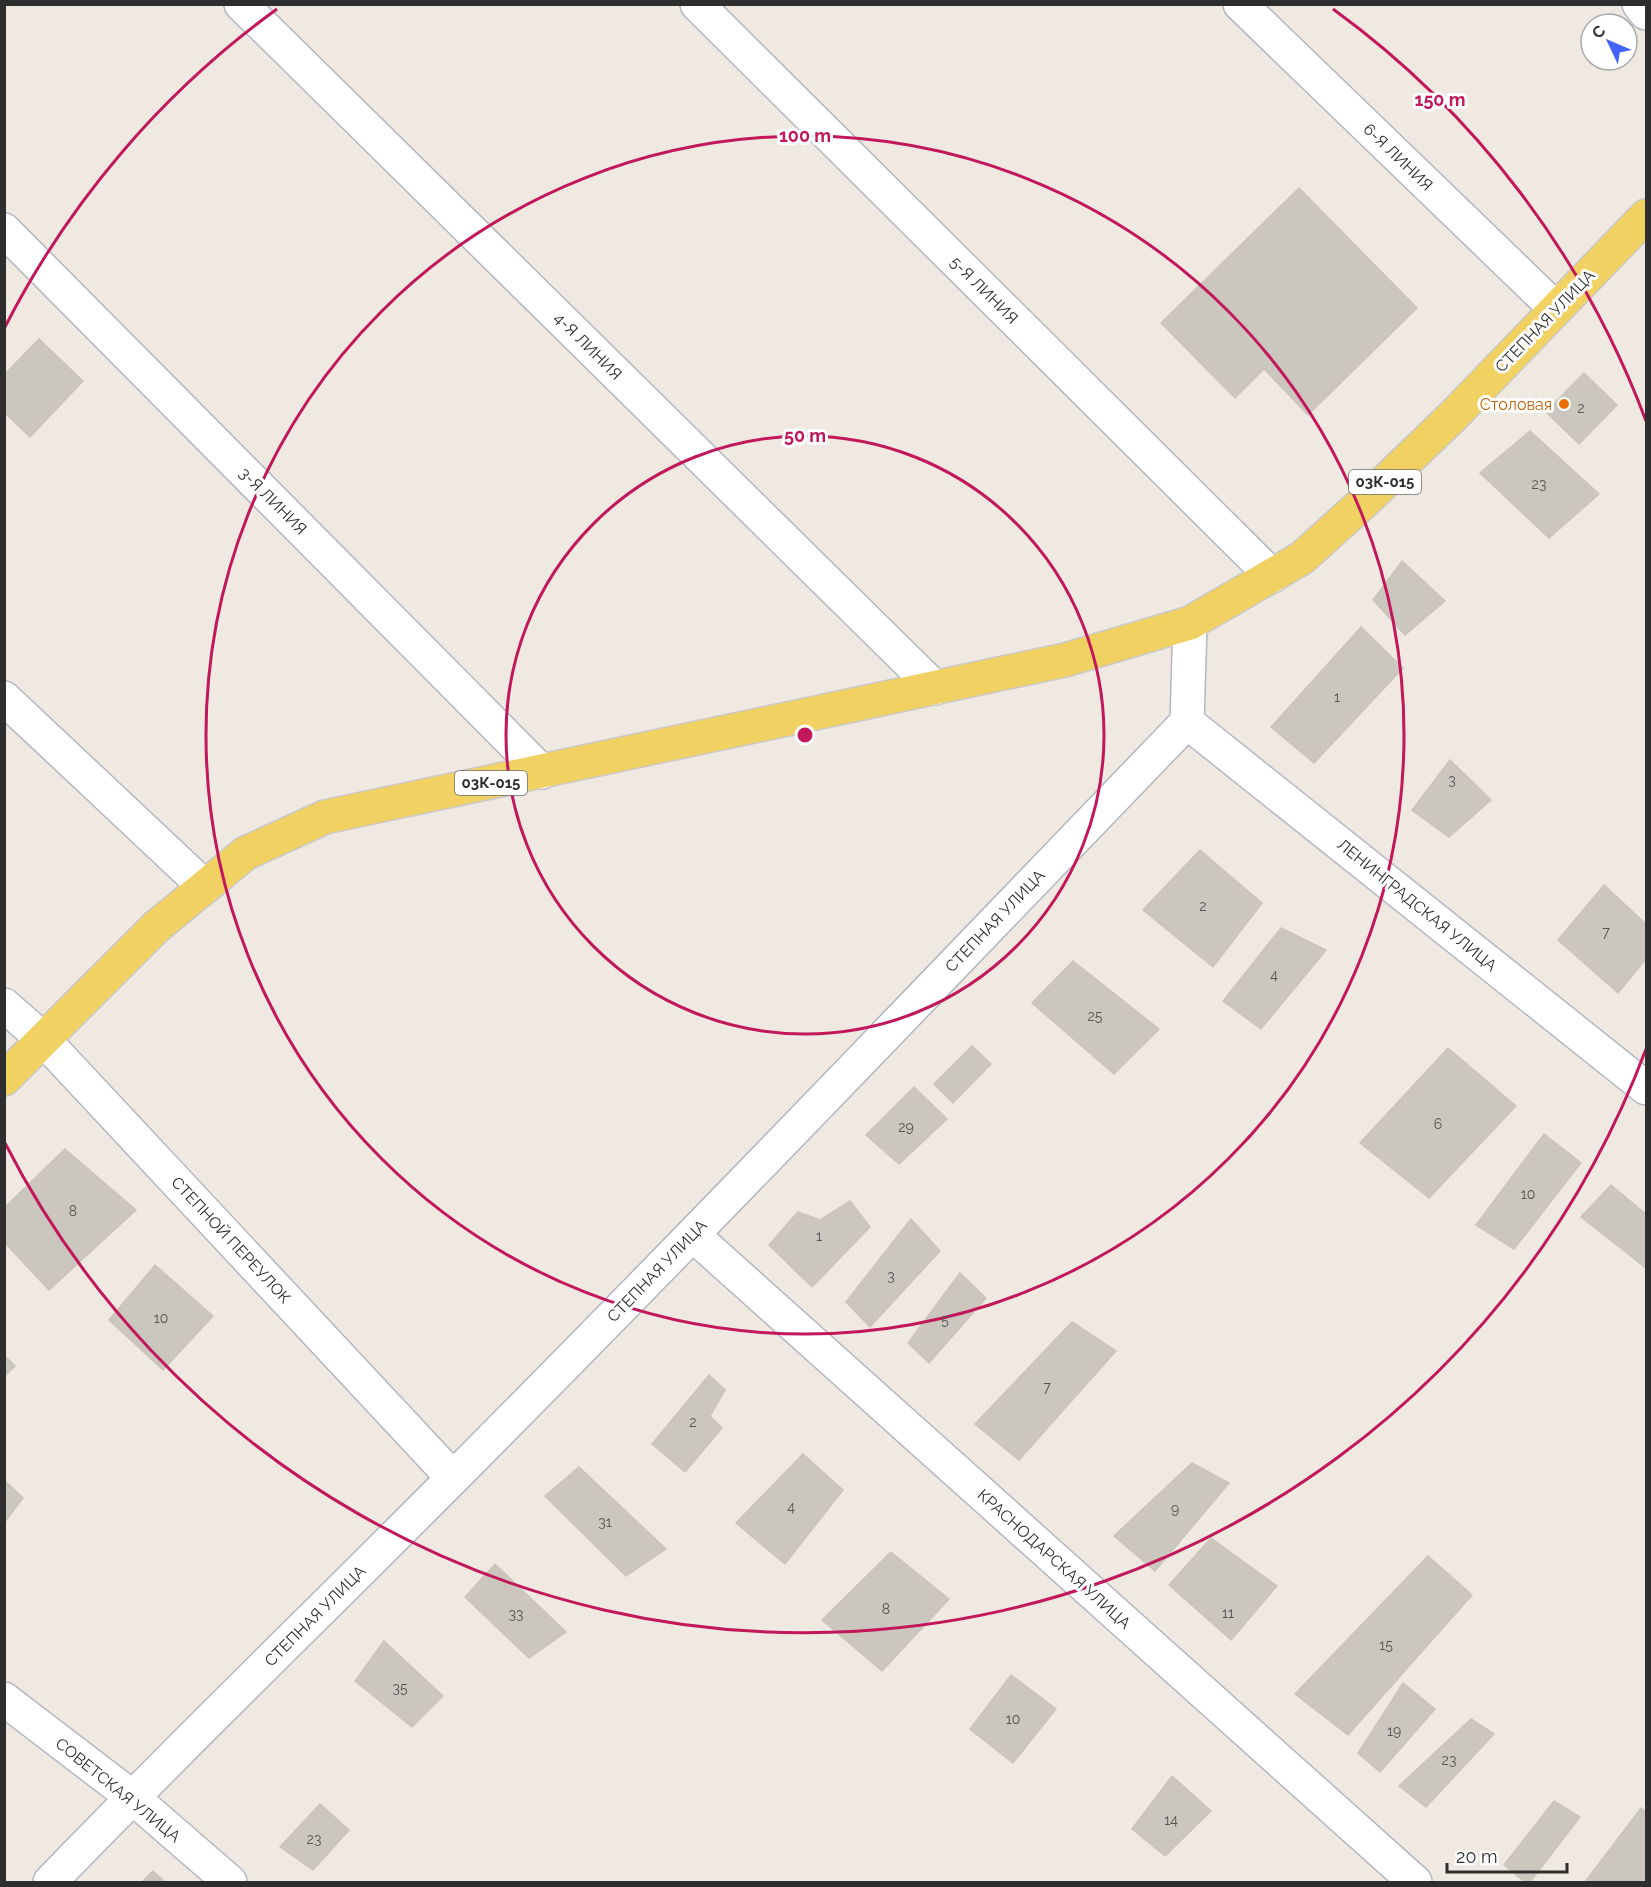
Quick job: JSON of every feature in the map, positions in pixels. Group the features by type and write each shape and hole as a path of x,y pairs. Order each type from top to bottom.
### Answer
{"main road":[{"name":"СТЕПНАЯ УЛИЦА","path":"935,688 1065,660 1190,623 1302,558 1454,415 1647,216"},
{"name":"03К-015","path":"4,1079 156,927 246,853 325,817 935,688"}],"street":[{"name":"4-Я ЛИНИЯ","path":"241,4 935,688"},
{"name":"5-Я ЛИНИЯ","path":"697,4 1272,576"},
{"name":"6-Я ЛИНИЯ","path":"1240,4 1556,309"},
{"path":"1639,4 1647,13"},
{"name":"3-Я ЛИНИЯ","path":"4,230 542,772"},
{"path":"1187,722 1190,623"},
{"path":"4,698 205,887"},
{"name":"ЛЕНИНГРАДСКАЯ УЛИЦА","path":"1187,722 1647,1088"},
{"name":"СТЕПНАЯ УЛИЦА","path":"50,1882 693,1234 1187,722"},
{"name":"СТЕПНОЙ ПЕРЕУЛОК","path":"4,1005 44,1040 453,1478"},
{"name":"КРАСНОДАРСКАЯ УЛИЦА","path":"693,1234 1415,1882"},
{"name":"СОВЕТСКАЯ УЛИЦА","path":"4,1699 132,1797 230,1882"}],"building":[{"path":"1299,188 1417,308 1308,415 1264,369 1235,398 1161,323"},
{"path":"39,339 83,381 30,437 4,412 4,375"},
{"path":"1584,373 1617,405 1579,444 1546,412"},
{"path":"1530,431 1599,494 1549,538 1480,473"},
{"path":"1402,561 1445,601 1405,635 1373,600"},
{"path":"1361,627 1403,668 1314,763 1271,727"},
{"path":"1450,760 1491,800 1449,837 1412,810"},
{"path":"1200,850 1262,903 1213,967 1143,910"},
{"path":"1604,885 1646,924 1646,959 1618,993 1558,940"},
{"path":"1281,928 1326,950 1261,1029 1223,1001"},
{"path":"1073,961 1159,1029 1114,1074 1032,1003"},
{"path":"972,1046 991,1064 953,1103 934,1084"},
{"path":"1448,1048 1516,1106 1429,1198 1360,1143"},
{"path":"914,1087 947,1119 899,1164 866,1135"},
{"path":"1544,1134 1581,1163 1514,1249 1476,1225"},
{"path":"65,1149 136,1210 49,1290 4,1242 4,1208"},
{"path":"1611,1185 1646,1214 1646,1268 1581,1217"},
{"path":"850,1201 870,1227 812,1287 769,1245 798,1212 820,1220"},
{"path":"911,1219 940,1251 870,1327 846,1302"},
{"path":"155,1265 213,1316 163,1370 109,1320"},
{"path":"960,1273 986,1298 929,1363 908,1343"},
{"path":"1072,1322 1116,1351 1019,1460 975,1424"},
{"path":"4,1355 15,1366 4,1377"},
{"path":"709,1375 725,1390 710,1416 722,1428 685,1472 652,1444"},
{"path":"803,1454 843,1490 785,1564 736,1523"},
{"path":"1192,1463 1229,1483 1155,1571 1114,1536"},
{"path":"579,1467 666,1549 626,1576 545,1496"},
{"path":"4,1480 23,1498 4,1523"},
{"path":"1211,1538 1277,1586 1231,1640 1169,1585"},
{"path":"891,1552 949,1599 882,1671 822,1620"},
{"path":"1428,1556 1472,1595 1348,1735 1295,1694"},
{"path":"495,1564 566,1632 529,1658 465,1597"},
{"path":"384,1641 443,1696 412,1727 355,1681"},
{"path":"1011,1675 1056,1709 1013,1763 970,1729"},
{"path":"1403,1683 1435,1709 1380,1772 1358,1753"},
{"path":"1471,1719 1494,1734 1426,1807 1399,1786"},
{"path":"1172,1776 1211,1811 1165,1856 1132,1829"},
{"path":"1554,1801 1580,1817 1530,1882 1525,1882 1504,1865"},
{"path":"320,1804 349,1830 313,1870 280,1847"},
{"path":"1641,1808 1646,1812 1646,1882 1585,1882"},
{"path":"153,1871 165,1882 142,1882"}],"place":[{"name":"Столовая","path":"1564,404"}]}
